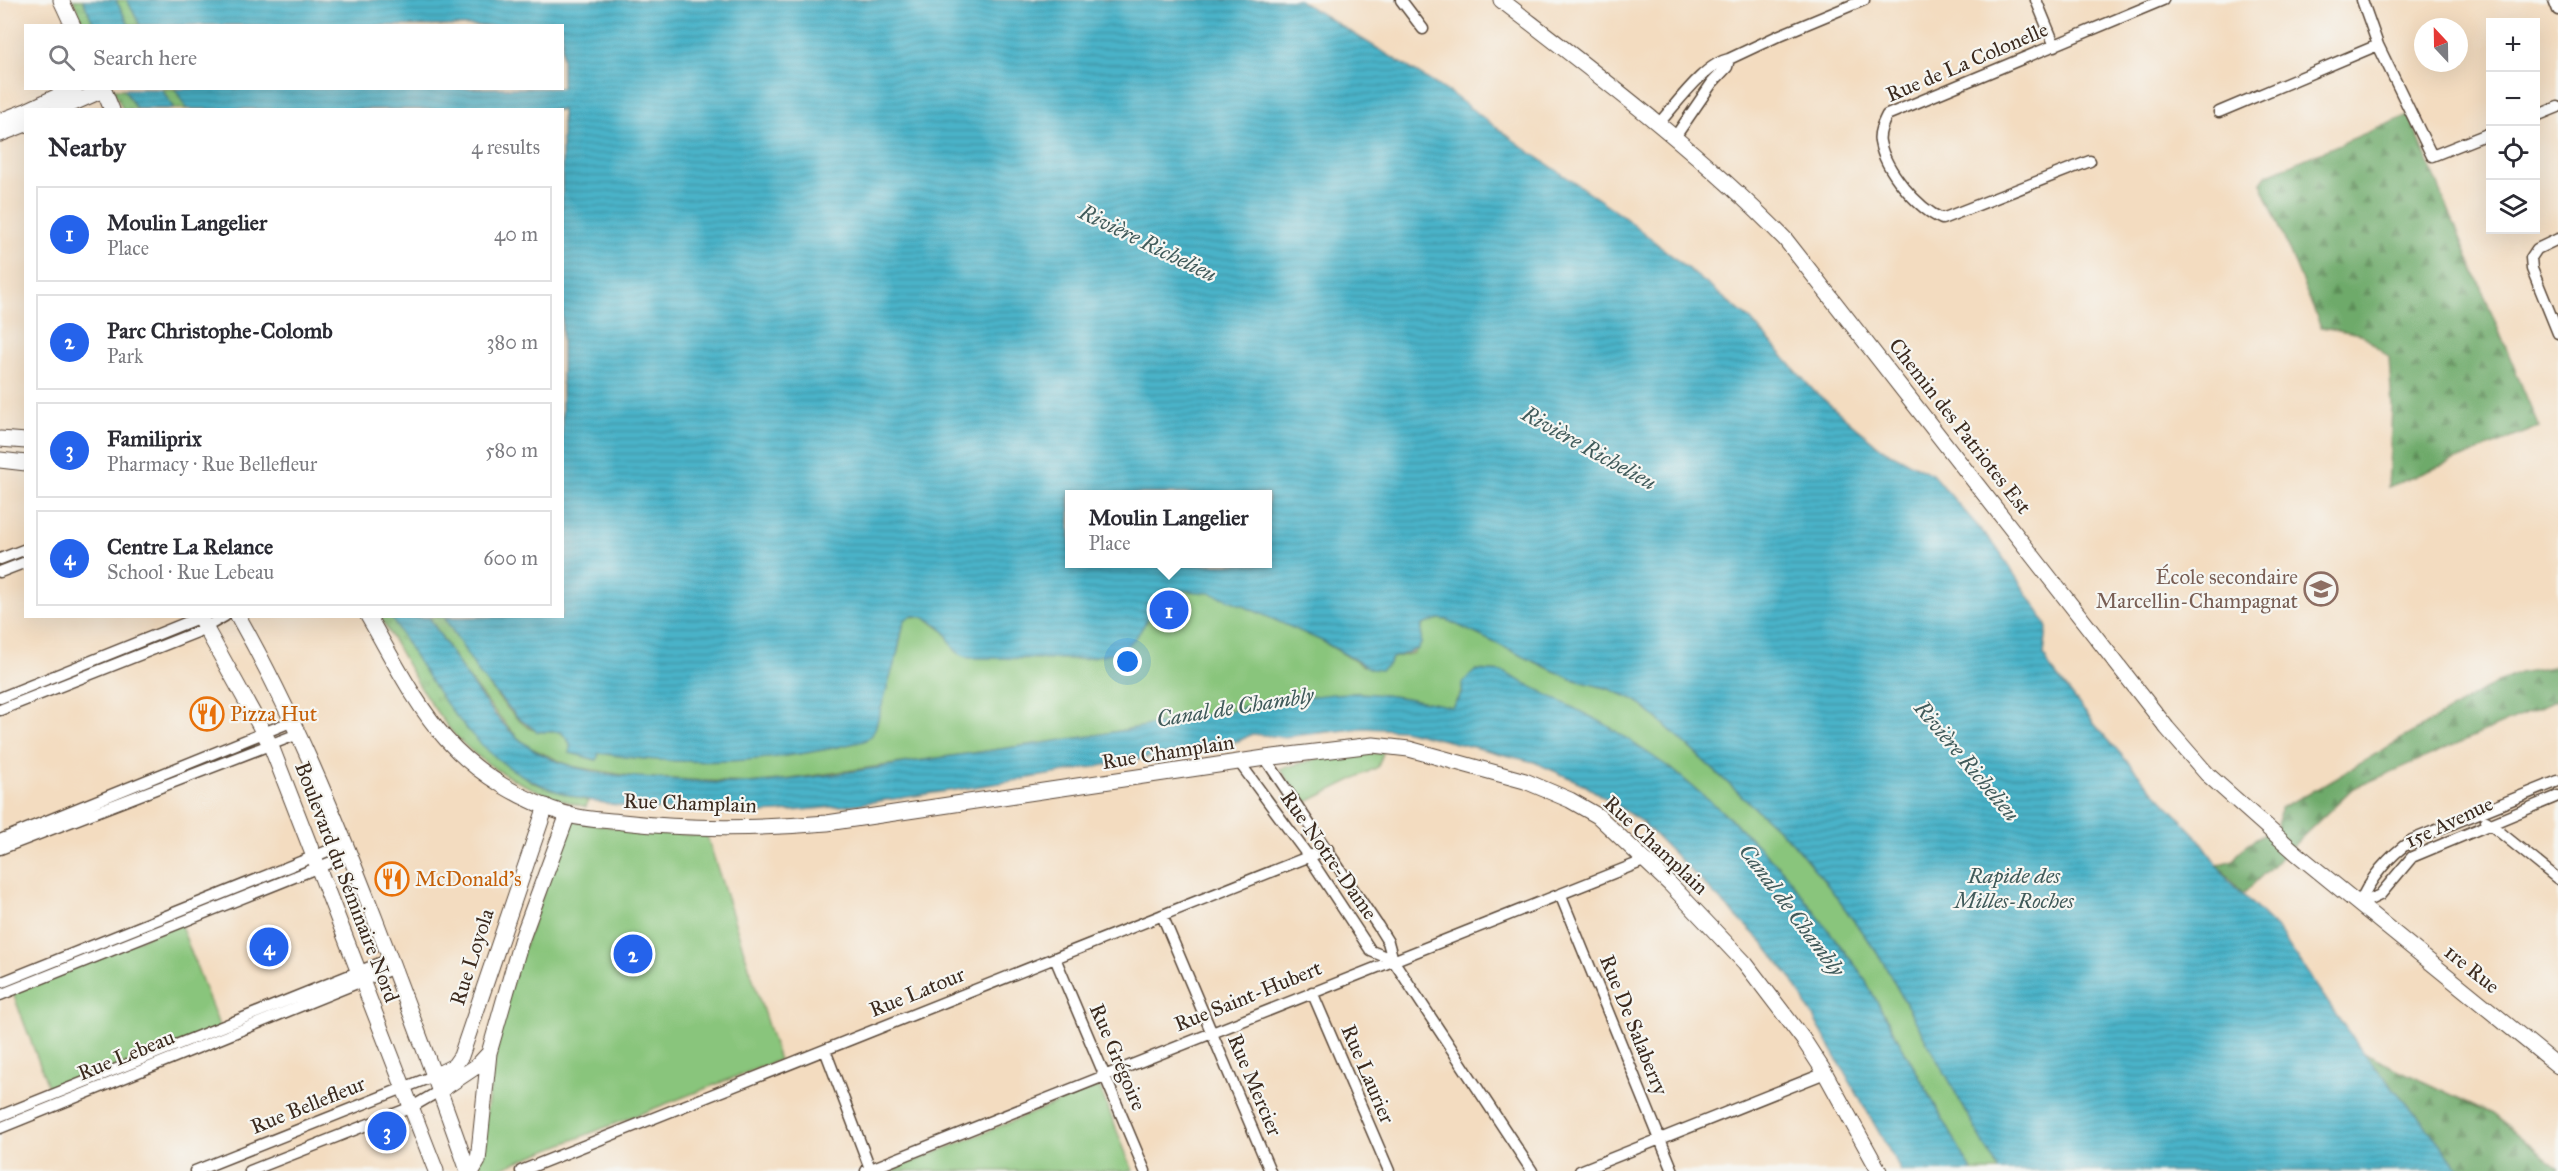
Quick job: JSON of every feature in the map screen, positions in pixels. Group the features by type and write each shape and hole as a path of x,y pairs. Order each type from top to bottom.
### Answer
{"street":[{"path":"62,0 72,24"},
{"path":"1401,0 1423,29"},
{"name":"Chemin des Patriotes Est","path":"1501,0 1676,137 1749,202 1785,239 2160,719 2207,774 2296,854 2359,904"},
{"path":"1659,123 1701,77 1720,61 1864,0"},
{"path":"2036,0 2055,46"},
{"name":"Rue de La Colonelle","path":"2090,160 1942,219 1929,213 1893,174 1879,141 1881,128 1887,115 2163,0"},
{"path":"2362,0 2378,45 2432,156 2486,135"},
{"path":"2554,0 2558,10"},
{"path":"2219,112 2378,45"},
{"path":"1676,137 1712,83 1727,67 1729,59"},
{"path":"31,108 71,90"},
{"path":"62,108 101,90"},
{"path":"103,90 111,108"},
{"path":"2540,114 2558,107"},
{"path":"0,121 24,111"},
{"path":"0,134 24,125"},
{"path":"2558,238 2537,249 2531,258 2532,269 2558,333"},
{"path":"0,439 24,441"},
{"path":"0,460 24,464"},
{"path":"0,559 24,550"},
{"path":"0,572 24,563"},
{"name":"Boulevard du Séminaire Nord","path":"239,618 295,727 347,850 438,1082 470,1171"},
{"name":"Rue Champlain","path":"369,618 424,709 452,745 495,780 546,806 568,814 656,826 772,828 967,804 1265,758 1373,745 1409,749 1525,781 1570,800 1598,816 1646,860 1745,963 1803,1039 1825,1073 1879,1171"},
{"path":"0,710 51,684 202,620"},
{"name":"Boulevard du Séminaire Nord","path":"202,620 268,739 405,1086 436,1171"},
{"path":"0,698 51,684"},
{"path":"3,843 295,727"},
{"name":"Rue Notre-Dame","path":"1265,758 1328,849 1388,942 1393,960 1532,1171"},
{"name":"Rue Notre-Dame","path":"1239,762 1309,857 1371,951 1393,960"},
{"name":"15e Avenue","path":"2359,904 2366,885 2401,848 2412,840 2558,781"},
{"name":"15e Avenue","path":"2359,904 2380,895 2412,856 2558,796"},
{"name":"Rue Loyola","path":"438,1082 461,1056 546,806"},
{"name":"Rue Loyola","path":"470,1171 478,1161 489,1053 521,941 568,814"},
{"path":"2478,814 2558,879"},
{"name":"Rue Latour","path":"521,1171 1328,849"},
{"path":"0,983 173,912 347,850"},
{"name":"Rue Saint-Hubert","path":"869,1170 1104,1074 1646,860"},
{"path":"0,995 178,923 317,861"},
{"name":"Rue De Salaberry","path":"1560,894 1673,1171"},
{"name":"1re Rue","path":"2359,904 2558,1066"},
{"path":"173,912 178,923"},
{"name":"Rue Mercier","path":"1162,915 1270,1171"},
{"path":"502,934 521,941"},
{"name":"Rue Grégoire","path":"1055,958 1145,1171"},
{"name":"Rue Lebeau","path":"0,1116 33,1108 392,964"},
{"name":"Rue Laurier","path":"1312,992 1389,1171"},
{"path":"825,1050 869,1170"},
{"path":"438,1082 477,1066 489,1053"},
{"path":"1580,1171 1825,1073"},
{"name":"Rue Bellefleur","path":"195,1171 405,1086 438,1082"},
{"name":"Rue Bellefleur","path":"250,1171 412,1107 438,1082"},
{"name":"Rue Lebeau","path":"0,1128 33,1108"}],"green space":[{"path":"73,0 83,0 94,24 84,24"},
{"path":"116,0 127,0 139,24 128,24"},
{"path":"114,90 125,90 135,108 122,108"},
{"path":"163,90 176,90 186,108 173,108"},
{"path":"2409,115 2539,427 2388,487 2392,407 2389,357 2361,334 2321,327 2261,183 2266,175"},
{"path":"1174,590 1210,593 1230,600 1322,641 1363,666 1388,665 1392,658 1414,653 1421,644 1422,625 1439,619 1447,620 1571,679 1609,689 1635,700 1793,843 1830,888 1880,957 1999,1171 1972,1171 1861,973 1784,872 1731,819 1673,770 1503,672 1476,670 1452,707 1401,697 1359,693 1306,697 1091,736 790,779 747,783 635,777 571,766 531,748 517,737 486,701 464,672 430,618 445,618 484,679 523,724 534,730 561,732 570,743 571,753 596,760 599,753 666,761 732,761 798,754 864,741 898,651 904,621 907,617 922,616 944,631 956,650 969,658 1083,659 1152,610 1164,594"},
{"path":"381,618 392,618 453,712 481,744 534,783 588,801 586,807 514,780 482,760 467,748 443,721 414,677"},
{"path":"2558,666 2558,700 2352,789 2243,894 2218,865 2233,860 2245,846 2278,826 2280,808 2322,786 2489,687 2519,673"},
{"path":"1383,753 1378,767 1305,803 1280,769 1331,755"},
{"path":"569,820 630,830 707,836 779,1060 493,1171 484,1170 478,1161 504,1005"},
{"path":"180,923 220,1028 51,1094 12,991"},
{"path":"2363,1053 2492,1114 2558,1167 2558,1171 2461,1171 2422,1121"},
{"path":"1099,1086 1133,1171 890,1171"}],"water":[{"path":"83,0 116,0 128,24 94,24"},
{"path":"127,0 1299,0 1450,93 1527,150 1619,213 1751,320 1813,390 1879,447 1932,474 1996,547 2040,613 2047,628 2044,655 2050,667 2096,726 2196,835 2229,881 2278,930 2363,1053 2422,1121 2461,1171 1999,1171 1880,957 1830,888 1793,843 1635,700 1609,689 1571,679 1447,620 1439,619 1422,625 1421,644 1418,649 1392,658 1381,670 1371,669 1322,641 1210,593 1174,590 1164,594 1137,636 1120,651 1083,659 969,658 956,651 946,634 938,626 926,618 914,616 904,621 898,651 876,726 872,735 864,741 798,754 732,761 666,761 599,753 597,760 570,753 570,743 561,732 538,732 518,718 480,675 445,618 564,618 564,108 186,108 176,90 564,90 564,24 139,24"},
{"path":"125,90 163,90 173,108 135,108"},
{"name":"Canal de Chambly","path":"392,618 430,618 474,688 502,722 516,737 531,748 562,763 595,772 646,778 749,783 830,775 1091,736 1243,709 1243,706 1247,708 1317,696 1359,693 1406,698 1452,707 1462,693 1462,683 1476,670 1503,672 1605,724 1673,770 1731,819 1784,872 1861,973 1972,1171 1901,1171 1791,978 1763,943 1642,822 1583,784 1534,762 1403,730 1364,728 1283,737 1252,734 1239,741 996,784 860,804 760,813 665,810 616,805 580,798 546,787 513,770 494,756 460,721 416,658"}],"place":[{"name":"École secondaire Marcellin-Champagnat","path":"2321,589"},
{"name":"Moulin Langelier","path":"1169,610"},
{"name":"Pizza Hut","path":"207,714"},
{"name":"McDonald's","path":"392,879"},
{"name":"Centre La Relance","path":"269,947"},
{"name":"Parc Christophe-Colomb","path":"633,954"},
{"name":"Familiprix","path":"387,1131"}],"water label":[{"name":"Rivière Richelieu","path":"1148,243"},
{"name":"Rivière Richelieu","path":"1589,448"},
{"name":"Rivière Richelieu","path":"1967,761"},
{"name":"Rapide des Milles-Roches","path":"2014,888"}]}
